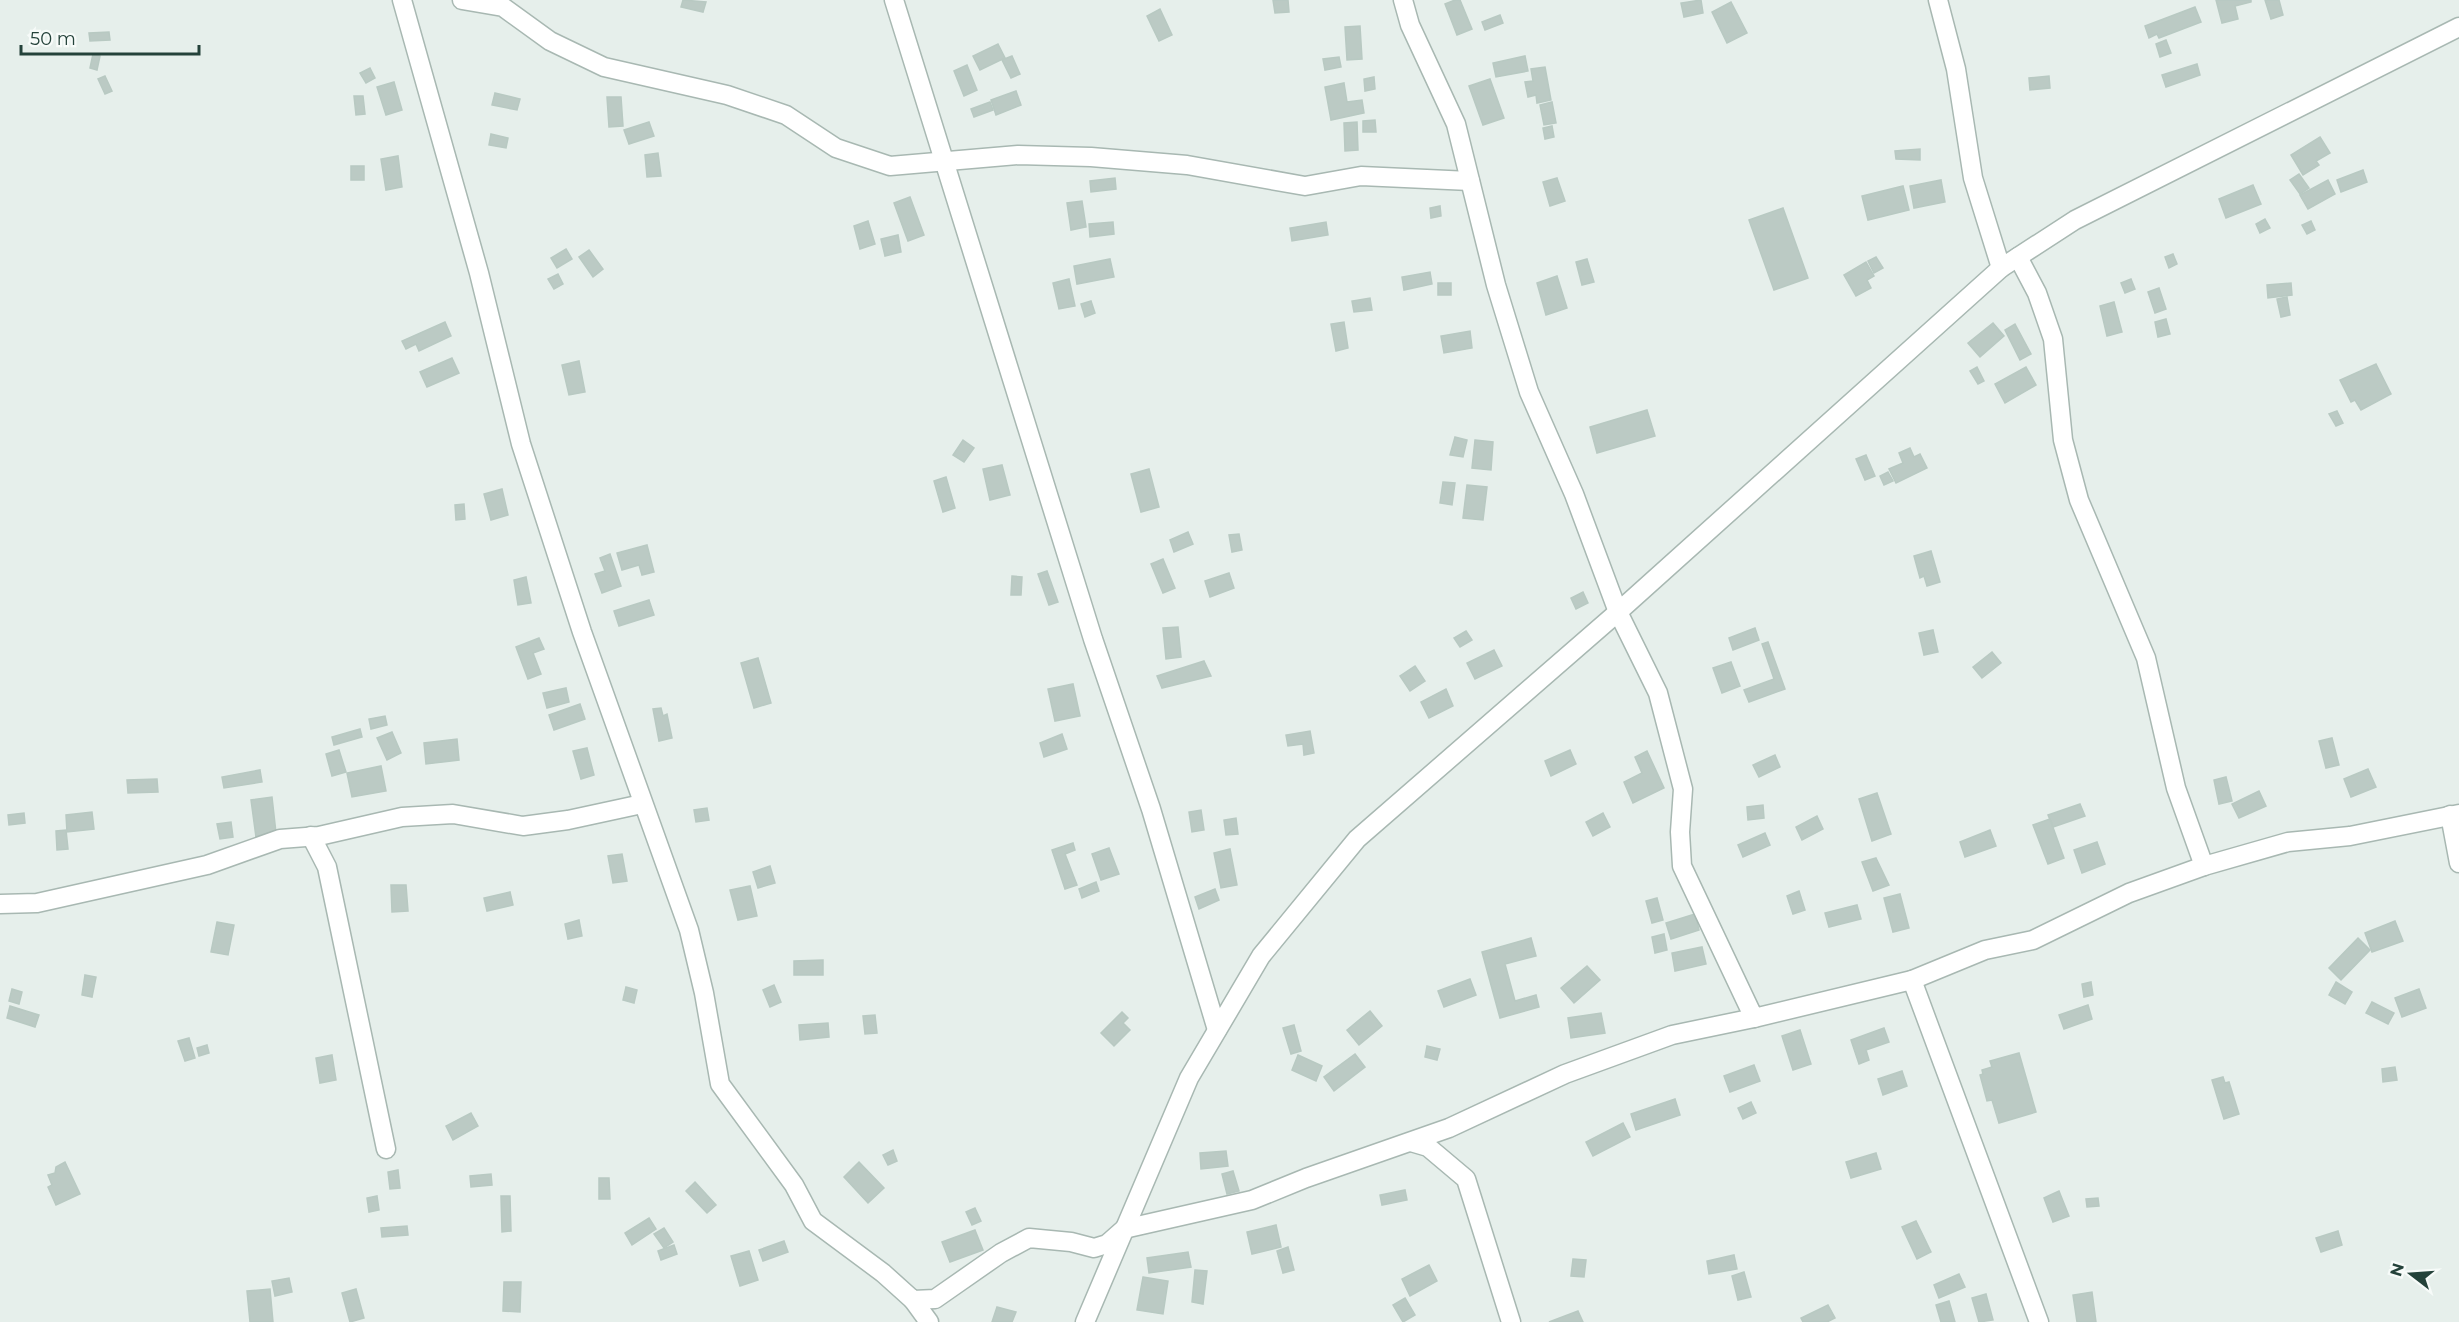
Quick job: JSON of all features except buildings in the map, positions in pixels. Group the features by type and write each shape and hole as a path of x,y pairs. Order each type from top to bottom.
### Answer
{"street":[{"path":"402,0 478,273 522,444 582,632 642,804 669,870 688,930 720,1084 794,1185 813,1221 883,1273 913,1300 929,1322"},
{"path":"462,0 503,4 550,41 604,67 727,95 786,115 836,148 890,166 1018,155 1091,157 1187,165 1305,186 1361,177 1470,181"},
{"path":"894,0 1093,639 1151,808 1217,1030"},
{"path":"1403,0 1410,25 1456,124 1496,285 1528,392 1574,494 1618,612 1658,693 1683,789 1680,832 1682,866 1754,1018"},
{"path":"1938,0 1956,69 1973,178 2001,268"},
{"path":"1085,1322 1189,1078 1261,956 1357,839 1618,612 2001,268 2075,220 2459,27"},
{"path":"2018,257 2037,293 2053,339 2063,440 2079,500 2146,658 2176,788 2204,866"},
{"path":"0,904 37,903 207,865 280,838 311,836 402,817 453,814 523,826 568,820 642,804"},
{"path":"913,1300 935,1299 1000,1253 1029,1238 1071,1242 1094,1248 1107,1244 1124,1229 1252,1200 1306,1178 1449,1128 1565,1074 1672,1035 1912,980 1985,950 2033,940 2129,893 2204,866 2288,842 2349,836 2455,814 2459,864"},
{"path":"327,867 338,831"},
{"path":"311,836 327,867 386,1149"},
{"path":"1912,980 2038,1322"},
{"path":"1411,1142 1428,1147 1466,1179 1511,1322"}]}
